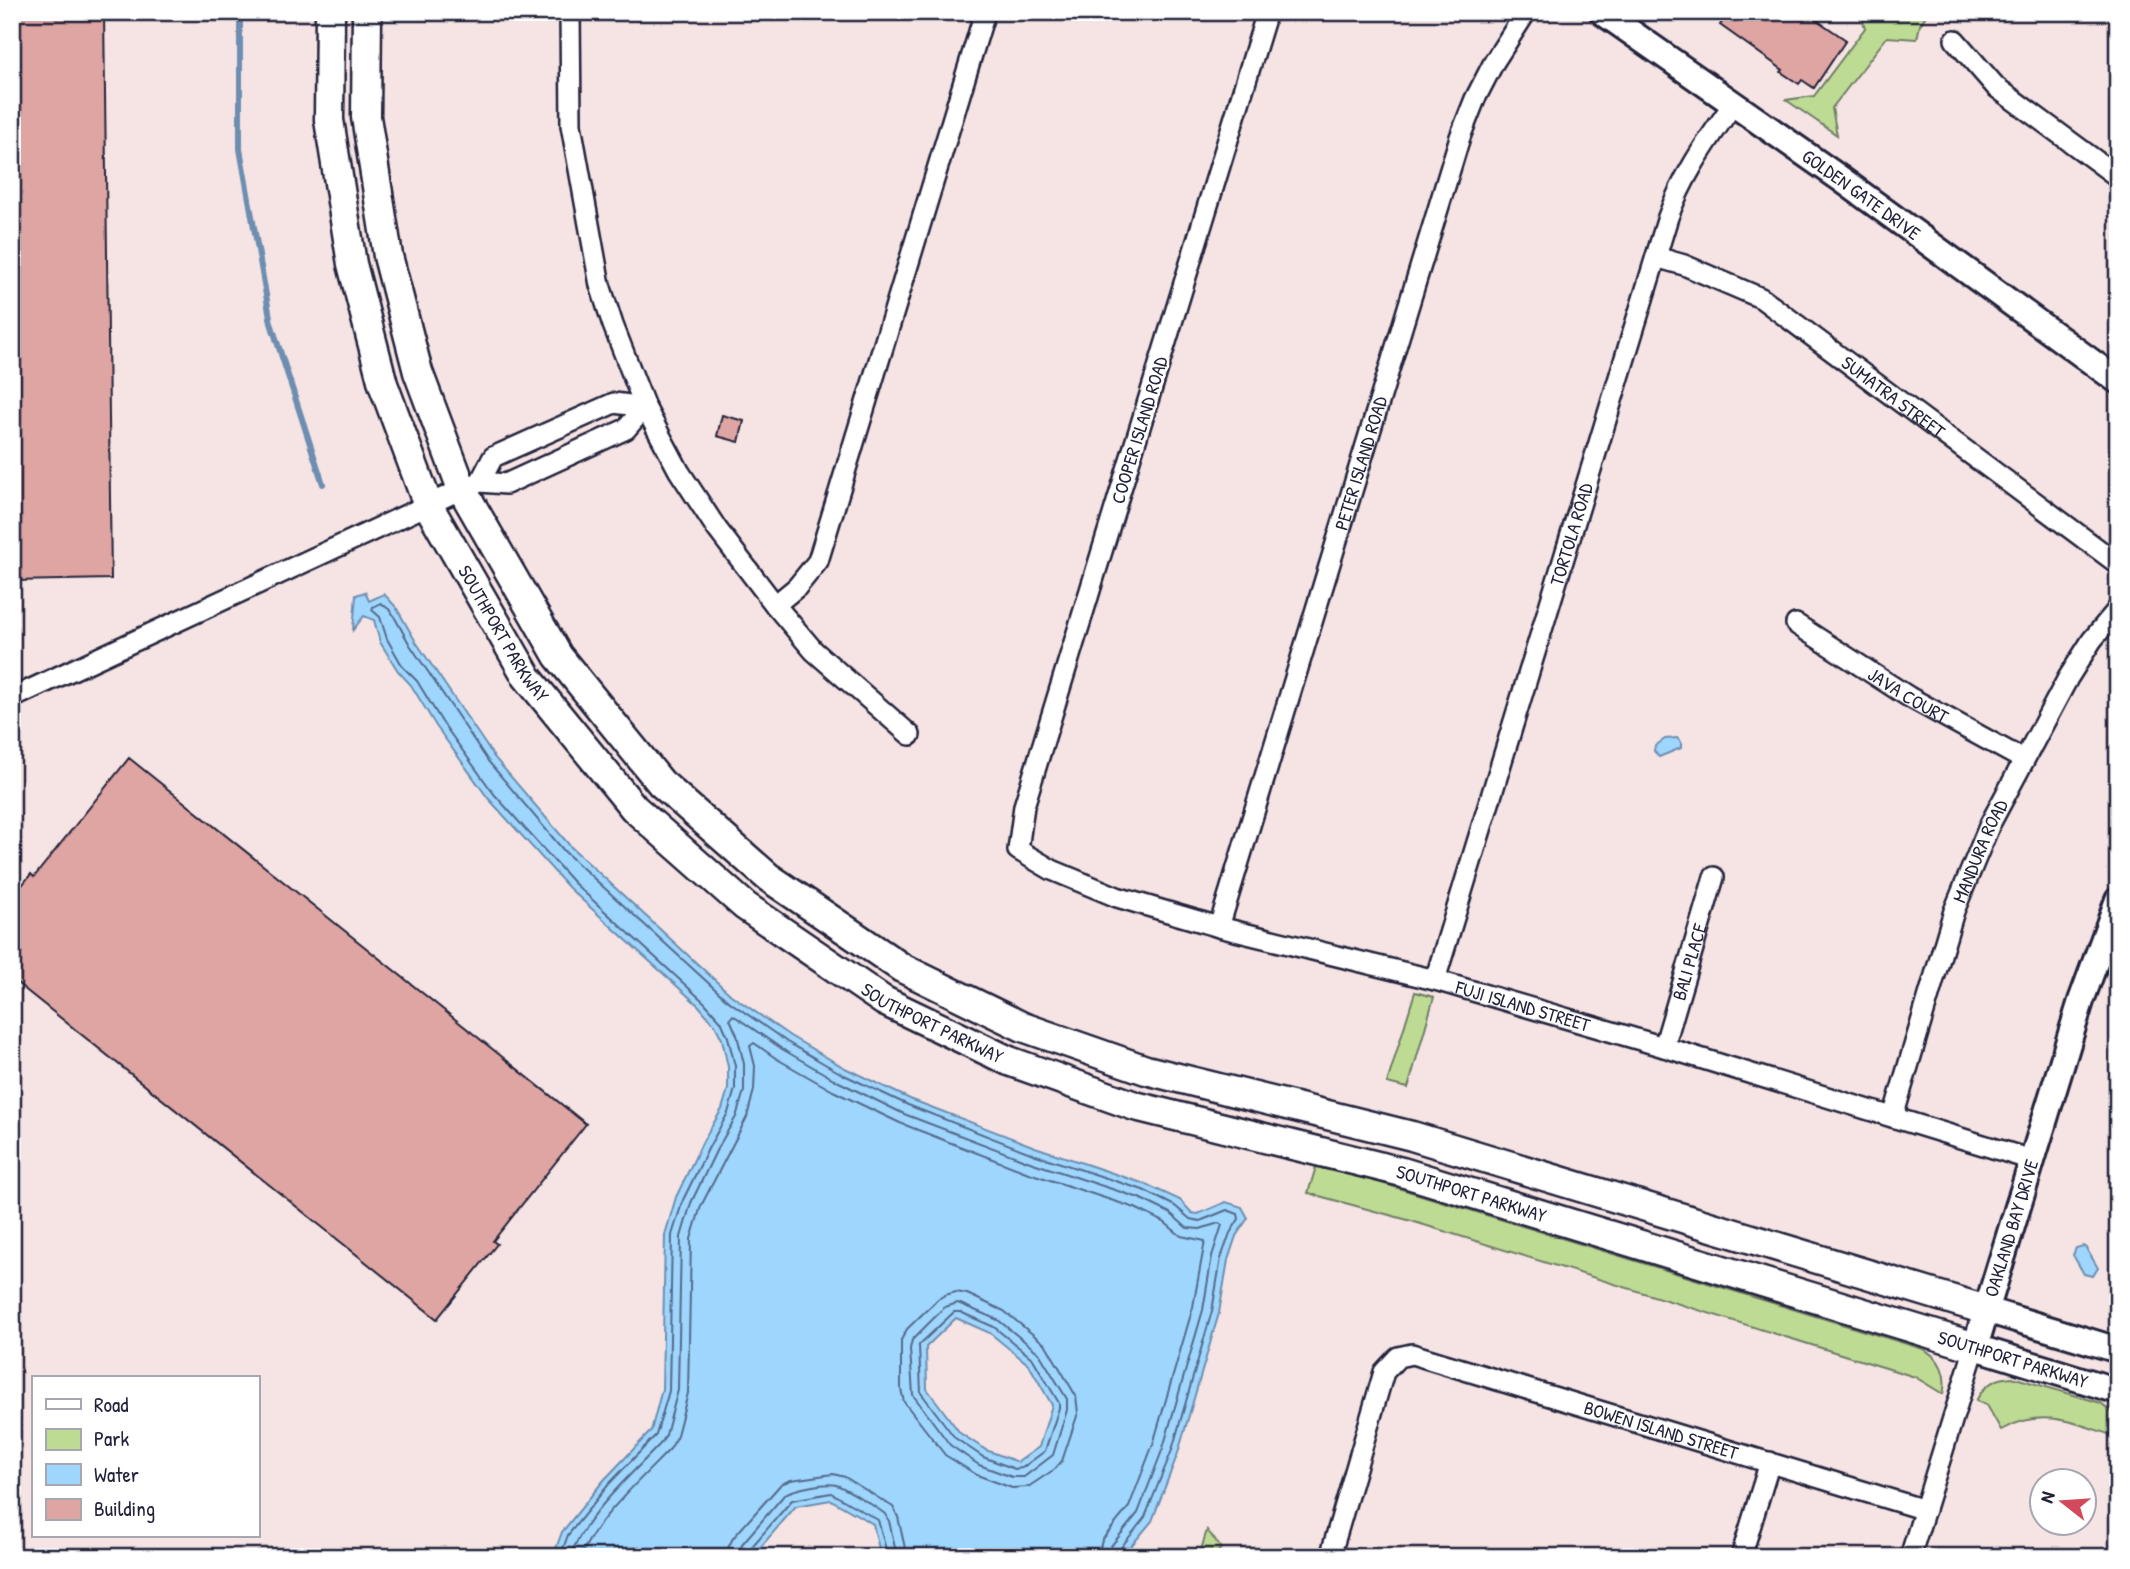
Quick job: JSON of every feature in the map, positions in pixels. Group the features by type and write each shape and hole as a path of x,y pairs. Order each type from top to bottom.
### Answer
{"main road":[{"name":"SOUTHPORT PARKWAY","path":"330,12 329,120 352,264 383,384 428,505 527,677 634,808 745,906 884,1001 1009,1061 1135,1106 1402,1172 1975,1347"},
{"name":"SOUTHPORT PARKWAY","path":"367,12 366,117 388,256 418,372 471,485 558,656 661,783 768,877 902,968 1023,1027 1146,1070 1412,1136 1986,1310"}],"street":[{"path":"570,12 570,125 593,251 600,285 613,325 645,407 679,471 717,529 775,605 814,651 910,734"},
{"path":"775,605 797,587 818,561 985,12"},
{"name":"COOPER ISLAND ROAD","path":"1018,850 1024,806 1267,12"},
{"name":"PETER ISLAND ROAD","path":"1219,927 1460,136 1494,62 1526,12"},
{"name":"GOLDEN GATE DRIVE","path":"1602,12 1841,178 2118,381"},
{"path":"1955,40 1996,88 2118,177"},
{"name":"TORTOLA ROAD","path":"1435,980 1678,190 1691,164 1733,104"},
{"name":"SUMATRA STREET","path":"1656,257 1684,265 1761,298 2118,564"},
{"path":"471,485 493,457 614,403 645,407"},
{"path":"12,698 471,485 506,484 518,479 626,429 645,407"},
{"name":"MANDURA ROAD","path":"1893,1117 1954,911 1990,824 2092,640 2118,609"},
{"name":"JAVA COURT","path":"1796,624 1909,697 2024,760"},
{"name":"FUJI ISLAND STREET","path":"1018,850 1052,870 1117,897 1219,927 1435,980 2032,1160"},
{"name":"BALI PLACE","path":"1664,1047 1714,877"},
{"name":"OAKLAND BAY DRIVE","path":"1910,1557 2081,1001 2118,900"},
{"name":"SOUTHPORT PARKWAY","path":"1986,1310 2118,1350"},
{"name":"SOUTHPORT PARKWAY","path":"1975,1347 2118,1391"},
{"name":"BOWEN ISLAND STREET","path":"1330,1557 1384,1372 1398,1357 1412,1354 1925,1510"},
{"path":"1741,1557 1770,1461"}],"green space":[{"path":"1860,12 1928,12 1920,25 1917,39 1887,37 1832,108 1837,135 1786,100 1814,96 1865,28"},
{"path":"1415,992 1434,997 1408,1088 1387,1083"},
{"path":"1316,1167 1375,1181 1923,1349 1934,1357 1941,1367 1943,1394 1915,1377 1408,1220 1308,1193"},
{"path":"2012,1377 2101,1403 2118,1417 2118,1437 2046,1418 2031,1419 2001,1430 1987,1405 1976,1401 1991,1383"},
{"path":"1207,1530 1221,1548 1214,1557 1199,1557"}],"water":[{"path":"365,592 369,601 384,594 396,607 416,642 494,757 571,847 731,995 790,1036 845,1068 910,1099 1035,1147 1145,1184 1180,1200 1192,1213 1198,1214 1226,1202 1242,1207 1248,1218 1236,1236 1228,1260 1219,1313 1178,1453 1152,1521 1122,1557 881,1557 873,1524 831,1500 796,1506 752,1557 553,1557 562,1532 604,1480 651,1431 662,1389 665,1235 676,1197 722,1109 728,1089 728,1067 722,1039 715,1025 699,1006 569,888 488,798 436,726 411,685 398,671 380,642 374,620 364,616 353,630 356,595","holes":["956,1318 990,1333 1029,1365 1052,1405 1039,1447 1018,1462 986,1450 960,1433 927,1389 926,1347"]},
{"path":"1677,738 1681,742 1681,748 1659,757 1654,751 1655,746 1665,739"},
{"path":"2083,1246 2098,1268 2093,1276 2084,1274 2073,1255 2076,1248"}],"building":[{"path":"12,12 104,12 111,579 12,581"},
{"path":"1729,12 1805,12 1846,40 1814,88 1802,80 1799,84 1781,72 1783,70 1720,25"},
{"path":"722,415 744,421 739,442 717,436"},
{"path":"129,758 586,1124 493,1241 497,1244 437,1319 12,979 12,898 31,874 34,877"}],"waterway":[{"path":"240,12 240,149 271,323 323,484"}]}
